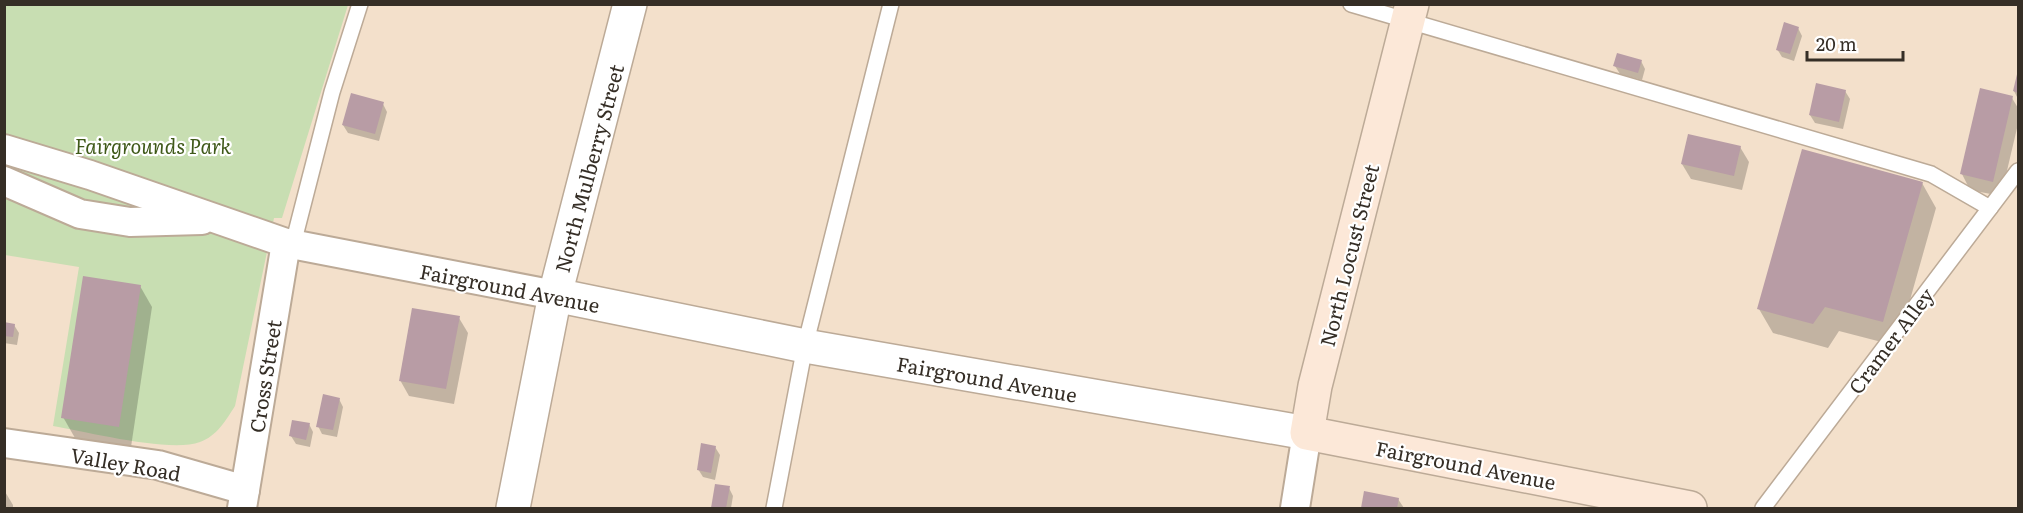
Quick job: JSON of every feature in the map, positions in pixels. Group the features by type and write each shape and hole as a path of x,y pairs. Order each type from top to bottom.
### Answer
{"main road":[{"name":"North Locust Street","path":"1307,433 1314,386 1410,12"},
{"name":"Fairground Avenue","path":"1307,433 1645,504 1690,508"}],"street":[{"name":"North Mulberry Street","path":"513,508 555,295 630,4"},
{"name":"Fairground Avenue","path":"4,149 90,175 289,243 806,346 1307,433"},
{"path":"4,181 80,214 130,222 220,220"},
{"name":"Cross Street","path":"243,499 289,243"},
{"name":"North Locust Street","path":"1295,508 1307,433"},
{"name":"Valley Road","path":"4,443 158,465 243,499"}],"lane":[{"path":"289,243 360,4"},
{"path":"774,508 806,346 891,4"},
{"path":"1352,4 1410,12 1931,174 1990,208"},
{"name":"Cramer Alley","path":"1763,508 2019,171"}],"green space":[{"name":"Fairgrounds Park","path":"4,5 348,5 282,218 274,218 235,406 220,427 200,442 187,445 150,443 53,426 79,267 5,255"}],"building":[{"path":"1784,22 1799,27 1790,54 1776,50"},
{"path":"1617,53 1642,60 1638,73 1613,66"},
{"path":"2018,70 2018,93 2013,91"},
{"path":"1816,83 1846,90 1839,122 1809,115"},
{"path":"1980,88 2013,96 1993,182 1960,174"},
{"path":"351,93 384,102 375,134 342,125"},
{"path":"1688,134 1741,146 1734,176 1681,164"},
{"path":"1802,149 1923,182 1883,322 1825,307 1813,324 1757,309"},
{"path":"83,276 141,285 119,427 61,418"},
{"path":"412,308 460,316 446,389 399,381"},
{"path":"4,322 15,324 13,337 4,336"},
{"path":"323,394 340,398 333,430 316,427"},
{"path":"292,420 310,423 306,440 289,436"},
{"path":"701,443 716,446 711,473 697,470"},
{"path":"715,484 730,486 726,508 711,508"},
{"path":"1364,491 1399,498 1397,508 1361,508"}]}
